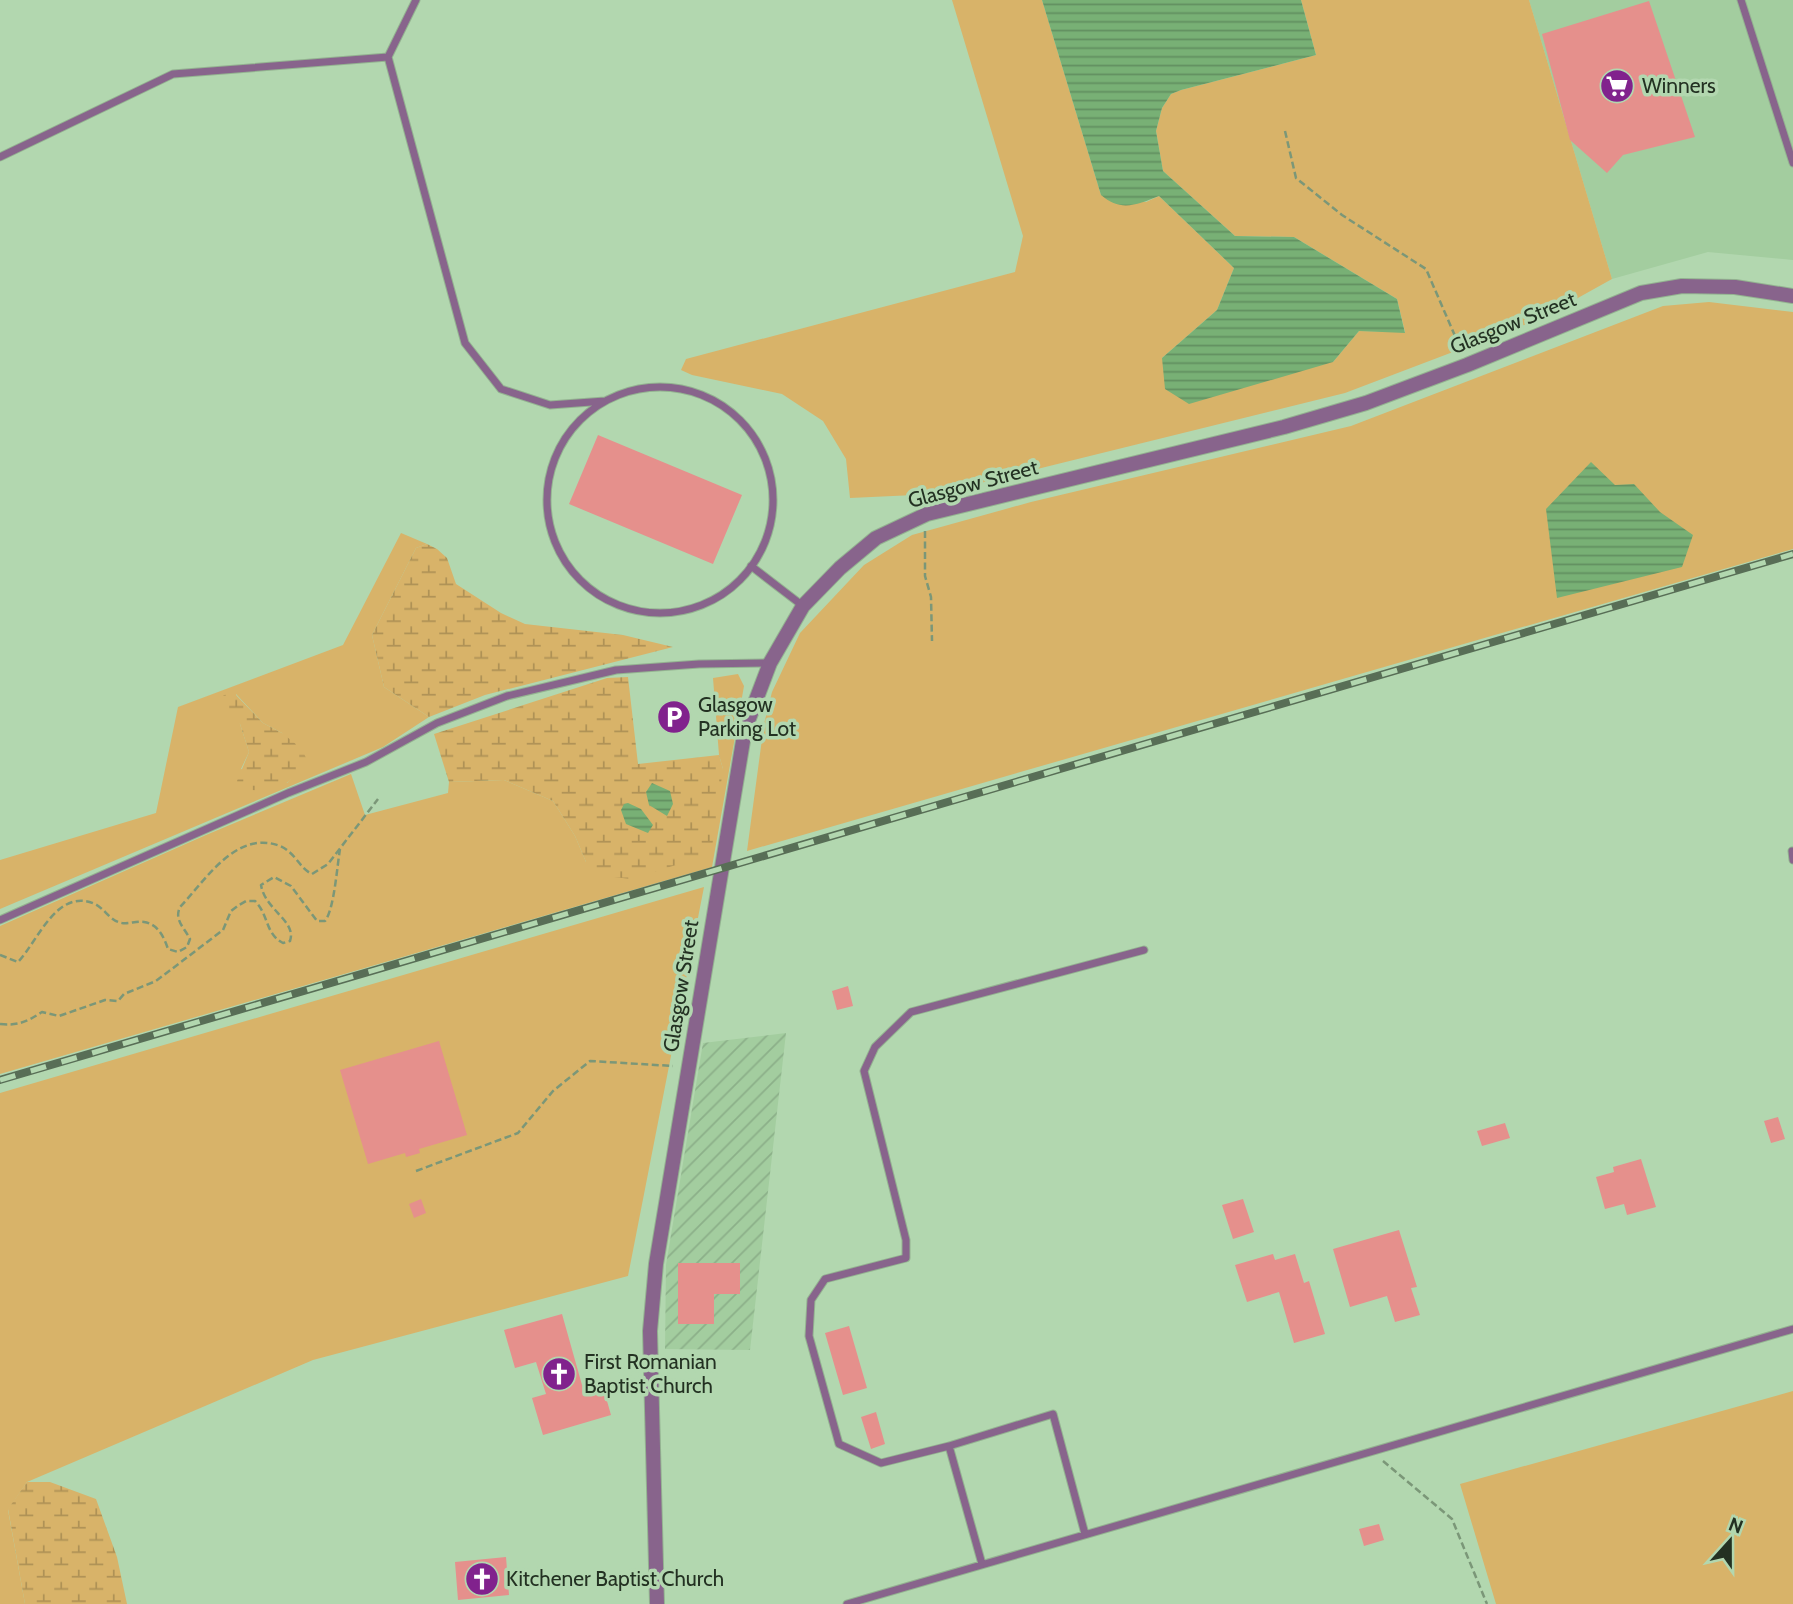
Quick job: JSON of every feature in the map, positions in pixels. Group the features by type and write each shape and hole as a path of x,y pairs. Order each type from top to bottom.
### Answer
{"street":[{"name":"Glasgow Street","path":"657,1604 650,1331 656,1264 745,729 770,663 803,606 840,568 876,538 927,514 1284,427 1366,403 1467,365 1641,293 1682,286 1735,286 1793,296"}],"lane":[{"path":"416,0 388,57 465,343 501,389 550,405 605,401"},
{"path":"1741,0 1793,163"},
{"path":"0,157 173,74 388,57"},
{"path":"660,385 699,392 733,411 758,441 773,478 774,517 761,554 751,566 736,585 706,604 672,613 636,611 602,598 575,575 555,545 546,510 548,475 561,441 587,411 621,392 660,385"},
{"path":"751,566 803,606"},
{"path":"0,920 288,793 366,762 437,723 507,696 616,670 699,664 770,663"},
{"path":"1792,850 1793,860"},
{"path":"1085,1534 1053,1414 949,1446 881,1463 839,1444 808,1336 811,1300 825,1279 906,1258 906,1240 864,1071 875,1047 911,1012 1144,950"},
{"path":"847,1604 1793,1329"},
{"path":"949,1446 982,1564"}],"path":[{"path":"1285,131 1296,178 1342,215 1426,268 1467,365"},
{"path":"927,514 925,576 931,597 932,640"},
{"path":"0,955 18,962 54,912 68,904 82,901 96,905 118,923 143,922 155,926 164,937 168,949 178,952 187,947 190,939 179,923 177,914 180,906 218,864 238,850 259,843 279,846 292,854 301,862 304,870 312,874 328,864 378,799"},
{"path":"0,1024 14,1026 29,1021 41,1012 59,1016 105,1000 118,1001 124,993 156,981 223,930 231,911 246,901 255,901 263,909 271,935 275,939 284,943 290,941 292,934 289,925 275,913 263,896 261,885 274,877 291,886 317,921 325,921 332,907 340,849"},
{"path":"416,1171 518,1133 553,1091 590,1062 689,1068"},
{"path":"1372,1451 1452,1518 1487,1604"}],"shaded area":[{"path":"1042,0 1301,0 1316,55 1171,94 1162,108 1156,131 1163,171 1235,236 1294,237 1397,299 1405,333 1359,331 1333,362 1189,404 1165,389 1162,358 1217,310 1234,268 1159,196 1136,204 1122,205 1115,204 1101,195"},
{"path":"1529,0 1793,0 1793,260 1708,252 1612,279"},
{"path":"1591,462 1615,485 1634,484 1660,512 1693,535 1682,567 1557,598 1546,509"},
{"path":"652,783 670,791 673,804 667,816 649,805 646,792"},
{"path":"624,804 641,809 653,825 648,833 626,824 621,810"},
{"path":"786,1033 750,1350 665,1349 666,1265 703,1043"}],"green space":[{"path":"952,0 1042,0 1101,195 1146,202 1159,196 1234,268 1217,310 1162,358 1333,362 1359,331 1405,332 1397,299 1294,237 1235,236 1163,171 1156,131 1162,108 1171,94 1316,55 1301,0 1529,0 1612,279 1540,319 1345,393 936,494 850,498 846,459 823,421 782,394 692,375 681,370 686,359 1015,272 1023,236"},
{"path":"1709,302 1793,312 1793,549 747,851 764,724 772,692 800,633 864,565 912,535 1031,502 1351,426 1663,306"},
{"path":"401,533 427,544 416,548 372,635 384,687 429,717 383,747 0,909 0,860 156,813 178,707 343,645","holes":["236,694 263,723 282,733 298,772 287,783 241,769 249,752 240,724"]},
{"path":"427,544 447,558 456,584 501,613 525,624 623,635 673,647 485,695 429,717 384,687 372,635 416,548"},
{"path":"738,674 744,686 712,867 0,1074 0,926 351,774 365,815 448,793 449,782 504,780 553,801 575,836 586,862 723,769 719,755 713,678"},
{"path":"628,677 638,764 719,755 723,769 711,854 631,879 605,876 586,862 575,836 553,801 504,780 449,782 434,734 607,678"},
{"path":"235,694 263,723 282,733 302,749 310,767 270,790 239,788 237,781 249,752 240,724 218,701 224,695"},
{"path":"704,887 628,1276 313,1360 27,1482 8,1510 25,1604 0,1604 0,1093"},
{"path":"1793,1391 1793,1604 1496,1604 1460,1484"},
{"path":"27,1482 50,1482 96,1499 117,1557 127,1604 25,1604 8,1509"}],"building":[{"name":"Winners","path":"1649,1 1695,137 1623,155 1607,173 1570,140 1542,34"},
{"path":"598,435 742,495 713,564 569,504"},
{"path":"848,986 853,1006 837,1010 832,991"},
{"path":"439,1041 467,1135 419,1149 420,1153 406,1157 405,1153 368,1164 340,1070"},
{"path":"1778,1117 1785,1139 1771,1143 1764,1121"},
{"path":"1505,1123 1510,1138 1482,1146 1477,1131"},
{"path":"1641,1159 1656,1207 1627,1215 1624,1204 1605,1209 1596,1177 1614,1172 1613,1167"},
{"path":"421,1199 426,1213 414,1218 409,1204"},
{"path":"1243,1199 1254,1232 1233,1239 1222,1205"},
{"path":"1399,1230 1417,1287 1411,1288 1420,1315 1395,1322 1387,1296 1350,1307 1333,1249"},
{"path":"1273,1254 1275,1260 1295,1254 1304,1283 1309,1281 1325,1334 1294,1343 1279,1292 1247,1302 1235,1265"},
{"path":"678,1263 740,1263 740,1294 714,1294 714,1324 678,1324"},
{"name":"First Romanian Baptist Church","path":"562,1314 582,1385 601,1380 611,1415 543,1435 532,1398 546,1394 536,1362 515,1368 504,1330"},
{"path":"849,1326 867,1388 843,1395 825,1333"},
{"path":"876,1412 885,1444 871,1449 861,1417"},
{"path":"1379,1524 1384,1540 1364,1546 1359,1529"},
{"name":"Kitchener Baptist Church","path":"506,1557 509,1595 458,1600 455,1562"}],"railway":[{"path":"0,1080 1793,554"}],"place":[{"name":"Winners","path":"1617,86"},
{"name":"Glasgow Parking Lot","path":"674,717"},
{"name":"First Romanian Baptist Church","path":"559,1374"},
{"name":"Kitchener Baptist Church","path":"482,1579"}]}
